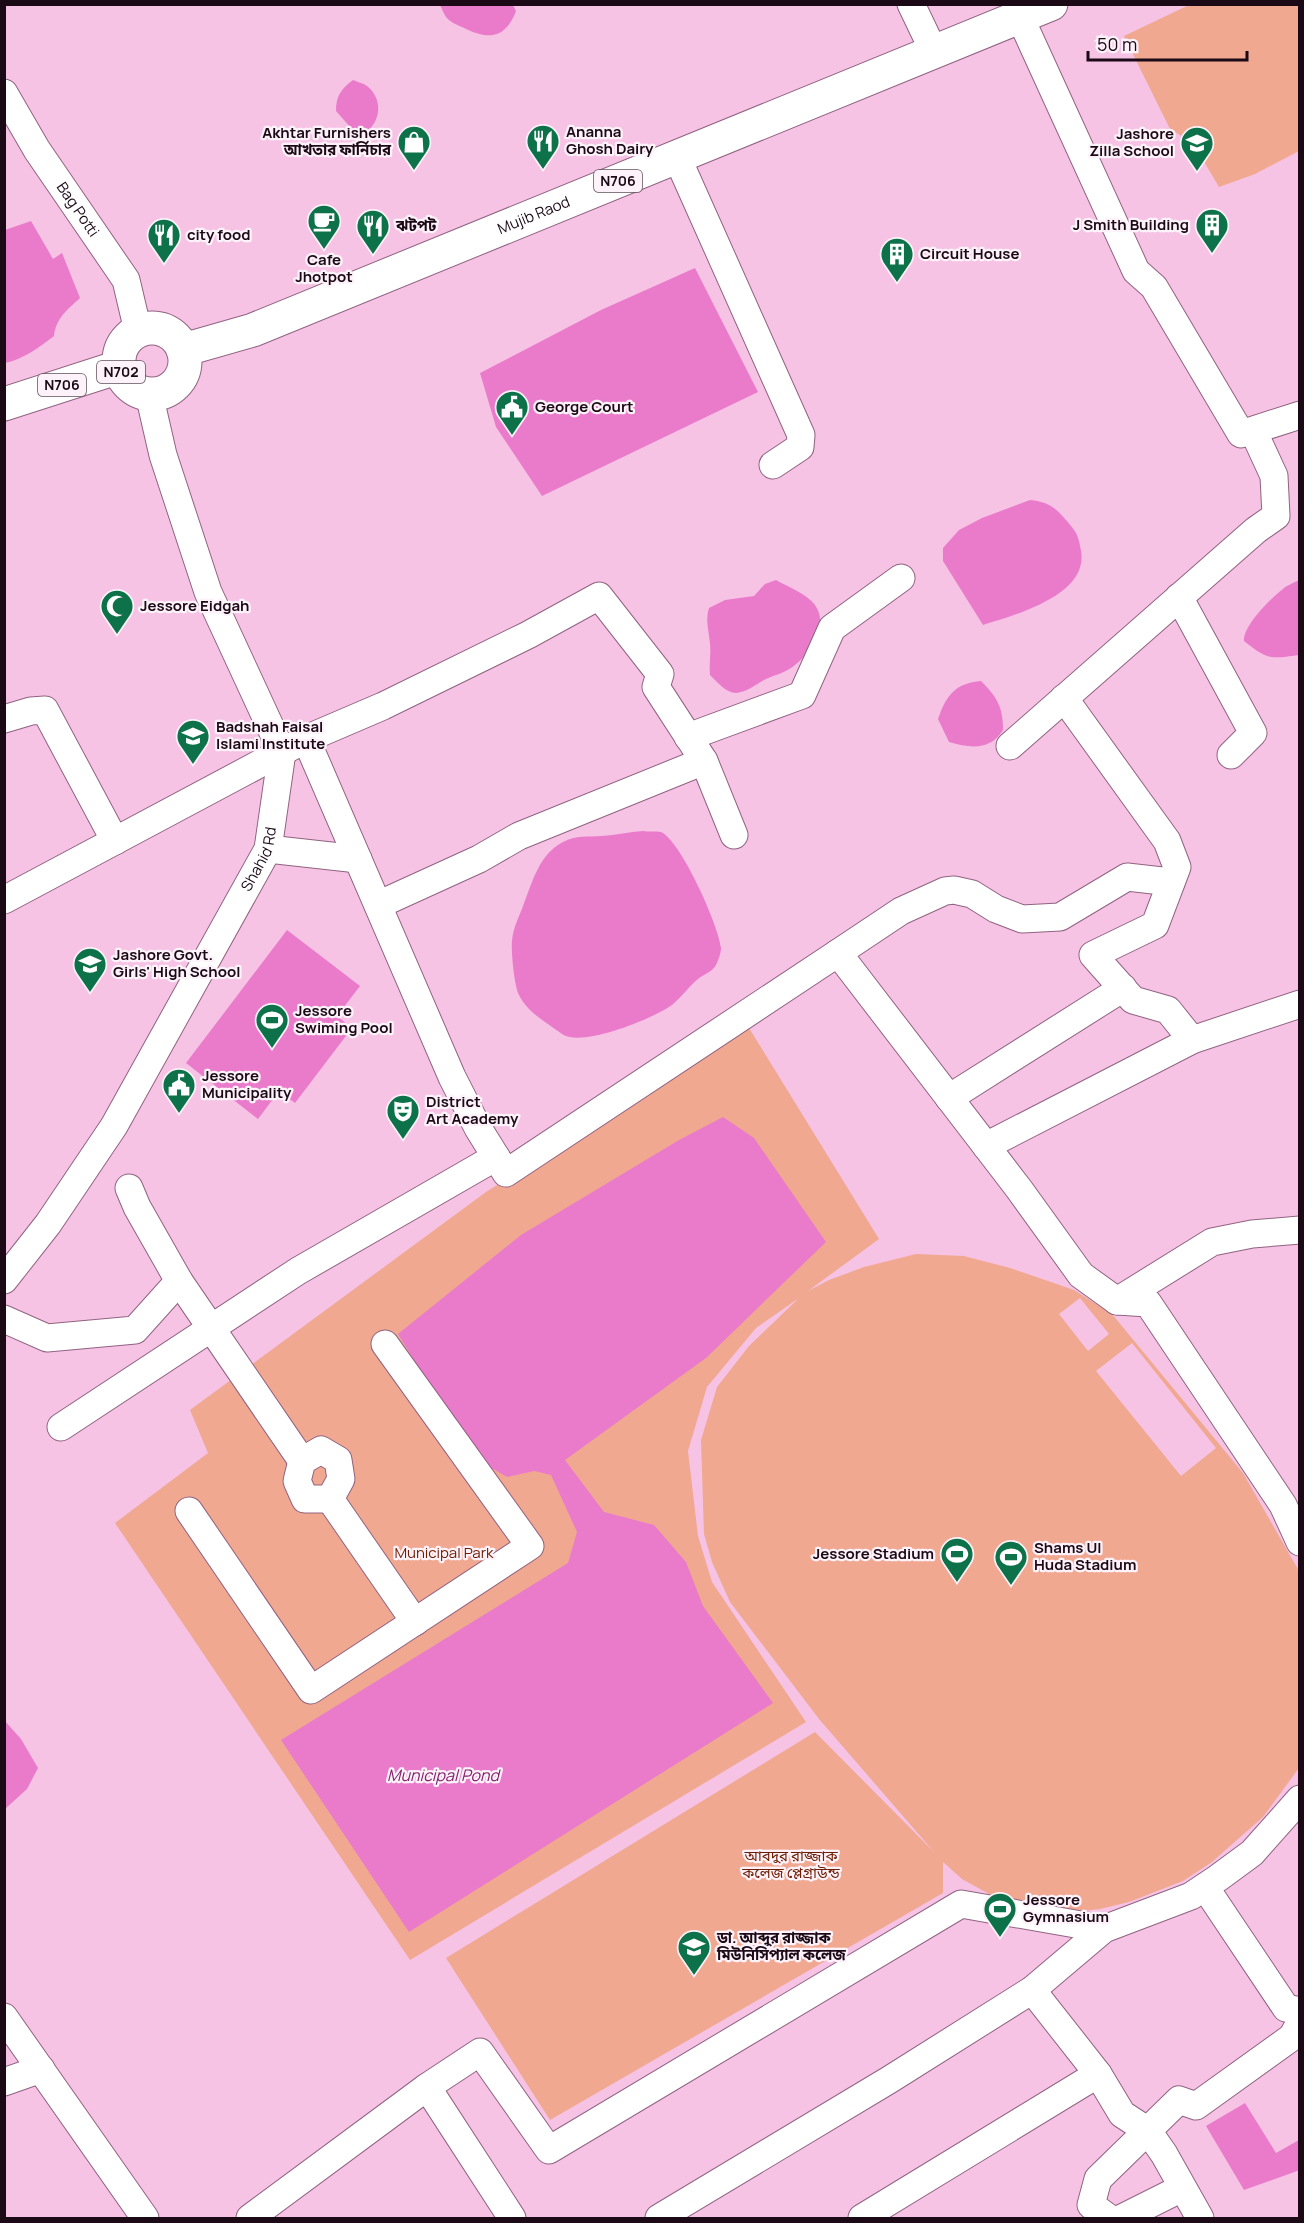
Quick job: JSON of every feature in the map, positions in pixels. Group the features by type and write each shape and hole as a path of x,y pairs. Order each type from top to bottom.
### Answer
{"highway":[{"name":"Mujib Raod","path":"183,350 253,330 1051,4"},
{"path":"138,331 159,328 177,340 183,350"},
{"name":"N702","path":"138,331 128,337 122,345 119,356 122,377 129,386 149,394 170,389 183,372 185,360 183,350"},
{"name":"N706","path":"4,404 119,367"}],"street":[{"path":"911,4 934,52"},
{"path":"1020,17 1136,271 1154,287 1241,434 1299,415"},
{"name":"Bag Potti","path":"4,93 37,150 126,280 138,331"},
{"path":"677,157 801,435 800,447 773,465"},
{"path":"149,394 163,455 208,592 282,752"},
{"path":"1010,746 1256,530 1276,516 1274,476 1257,438"},
{"path":"688,737 802,695 832,628 901,578"},
{"path":"4,900 306,739 393,702 599,596 660,674 657,687 704,762 734,835"},
{"path":"1179,597 1253,734 1232,755"},
{"path":"1064,698 1167,841 1177,867 1155,925 1093,955 1133,1000 1168,1010 1192,1040"},
{"path":"4,719 31,711 45,710 115,841"},
{"path":"306,739 452,1077 478,1128 506,1173 901,912 945,891 954,890 972,894 996,909 1022,920 1060,917 1127,877 1171,882"},
{"name":"Shahid Rd","path":"4,1280 48,1224 114,1126 268,849 282,752"},
{"path":"378,905 479,859 519,836 704,762"},
{"path":"268,849 358,859"},
{"path":"838,953 986,1146 1081,1275 1117,1301 1148,1303 1283,1504 1299,1542"},
{"path":"949,1098 1123,988"},
{"path":"986,1146 1192,1040 1299,1004"},
{"path":"61,1427 298,1271 496,1157"},
{"path":"129,1188 137,1207 179,1281 303,1461"},
{"path":"1117,1301 1212,1242 1252,1234 1299,1230"},
{"path":"4,1319 47,1338 135,1330 179,1281"},
{"path":"189,1511 310,1690 530,1546 386,1344"},
{"path":"321,1450 338,1460 341,1479 330,1499 305,1499 297,1481 303,1461 321,1450"},
{"path":"330,1499 415,1622"},
{"path":"659,2218 889,2080 1032,1989 1104,1929 1191,1896 1205,1887 1252,1853 1299,1799"},
{"path":"1205,1887 1286,2008 1299,2011"},
{"path":"250,2218 427,2087 480,2052 549,2150 961,1904 1104,1929"},
{"path":"1032,1989 1098,2074 1122,2114 1148,2131 1164,2154 1200,2218"},
{"path":"4,2017 146,2218"},
{"path":"1109,2218 1091,2205 1098,2179 1179,2100 1196,2106 1292,2037 1299,2023"},
{"path":"4,2082 41,2069"},
{"path":"862,2218 1098,2074"},
{"path":"427,2087 512,2218"},
{"path":"1122,2218 1182,2188"}],"green space":[{"path":"1189,5 1299,5 1299,151 1255,174 1219,187 1193,143 1170,129 1124,36"},
{"path":"749,1028 879,1239 808,1291 829,1280 864,1267 916,1254 964,1256 1010,1268 1074,1290 1112,1314 1243,1473 1299,1571 1299,1768 1263,1817 1212,1862 1183,1881 1129,1902 1100,1909 1055,1914 1018,1910 962,1879 943,1862 943,1893 550,2120 446,1958 815,1732 934,1852 819,1719 730,1602 712,1562 704,1534 701,1440 717,1387 749,1346 799,1298 756,1328 707,1387 688,1451 698,1536 712,1582 806,1722 410,1960 115,1523 208,1453 190,1410 486,1192","holes":["1080,1298 1109,1334 1088,1351 1059,1314","1132,1343 1216,1448 1181,1476 1096,1371"]}],"water":[{"path":"440,5 513,5 516,11 506,28 494,35 487,35 479,34 452,22 446,17"},
{"path":"353,80 365,85 373,92 378,106 376,120 372,127 358,136 336,111 340,93"},
{"path":"31,221 53,259 62,253 80,298 60,319 54,336 25,356 5,363 5,230"},
{"path":"695,268 758,392 542,496 496,427 480,373 601,310"},
{"path":"1030,500 1054,508 1073,529 1078,537 1081,551 1080,566 1074,580 1047,601 983,625 943,561 943,548 959,530 982,518"},
{"path":"776,580 802,594 815,605 820,621 817,638 801,660 788,670 744,691 736,693 729,691 710,675 707,622 709,608 725,600 754,596 765,584"},
{"path":"1299,580 1299,655 1270,657 1264,655 1244,641 1248,628 1271,599"},
{"path":"981,681 998,703 1003,730 998,737 986,745 964,746 949,742 938,719 945,703 953,692 965,684"},
{"path":"643,831 661,832 679,851 698,885 714,922 721,948 718,961 679,999 663,1011 635,1024 601,1034 572,1037 562,1034 527,1007 519,995 516,984 512,960 513,936 533,879 542,861 563,842 577,837"},
{"path":"287,930 360,986 337,1016 352,1028 295,1103 279,1091 258,1119 186,1063"},
{"name":"Municipal Pond","path":"723,1117 754,1138 826,1242 706,1358 565,1460 604,1512 654,1525 686,1562 703,1606 773,1703 409,1932 281,1740 568,1563 577,1532 551,1475 534,1471 507,1477 474,1458 398,1334 521,1235 679,1140"},
{"path":"4,1720 21,1739 38,1768 27,1789 5,1809"},
{"path":"1245,2103 1276,2153 1299,2140 1300,2170 1244,2190 1206,2126"}],"place":[{"name":"Ananna Ghosh Dairy","path":"543,170"},
{"name":"Akhtar Furnishers আখতার ফার্নিচার","path":"414,171"},
{"name":"Jashore Zilla School","path":"1197,172"},
{"name":"Cafe Jhotpot","path":"324,250"},
{"name":"J Smith Building","path":"1212,254"},
{"name":"ঝটপট","path":"373,255"},
{"name":"city food","path":"164,264"},
{"name":"Circuit House","path":"897,283"},
{"name":"George Court","path":"512,436"},
{"name":"Jessore Eidgah","path":"117,635"},
{"name":"Badshah Faisal Islami Institute","path":"193,765"},
{"name":"Jashore Govt. Girls' High School","path":"90,993"},
{"name":"Jessore Swiming Pool","path":"272,1049"},
{"name":"Jessore Municipality","path":"179,1114"},
{"name":"District Art Academy","path":"403,1140"},
{"name":"Jessore Stadium","path":"957,1583"},
{"name":"Shams Ul Huda Stadium","path":"1011,1586"},
{"name":"Jessore Gymnasium","path":"1000,1938"},
{"name":"ডা. আব্দুর রাজ্জাক মিউনিসিপ্যাল কলেজ","path":"694,1976"}],"park label":[{"name":"Municipal Park","path":"444,1553"},
{"name":"আবদুর রাজ্জাক কলেজ প্লেগ্রাউন্ড","path":"791,1864"}]}
